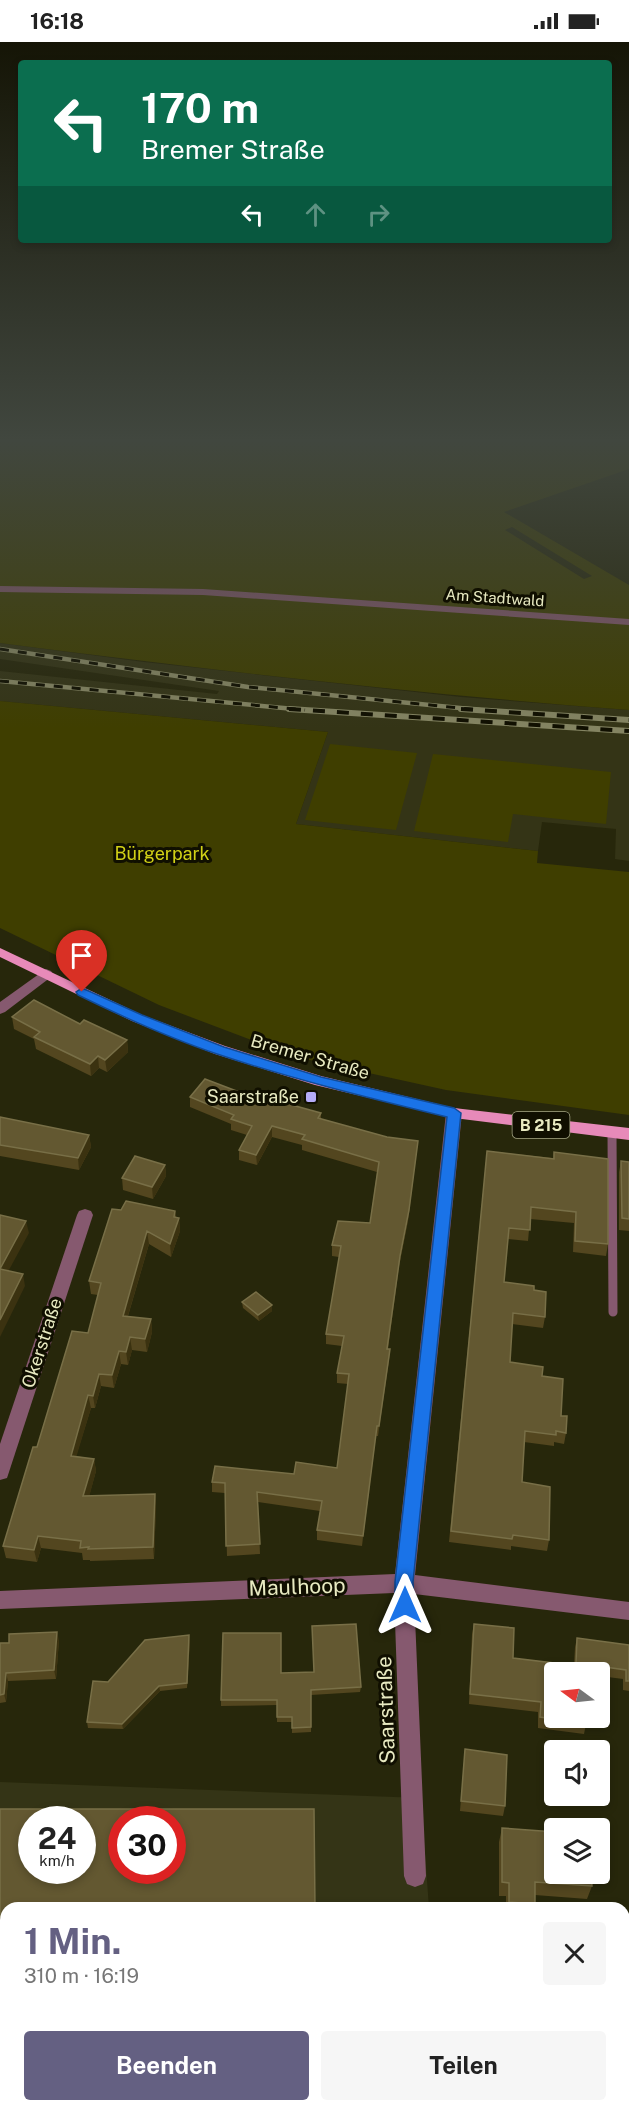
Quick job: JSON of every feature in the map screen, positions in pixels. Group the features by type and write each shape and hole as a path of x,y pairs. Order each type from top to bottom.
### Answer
{"main road":[{"name":"Bremer Straße","path":"0,952 137,1018 220,1050 320,1081 454,1113 629,1134"}],"street":[{"name":"Am Stadtwald","path":"0,589 203,592 629,622"},
{"path":"0,1010 45,974"},
{"name":"Saarstraße","path":"415,1876 404,1582 454,1113"},
{"name":"Okerstraße","path":"0,1472 85,1215"},
{"name":"Maulhoop","path":"0,1600 404,1582 629,1611"}],"lane":[{"path":"612,1132 613,1312"}],"shaded area":[{"path":"0,643 144,662 461,697 629,710 629,861 615,859 616,829 542,822 538,851 296,824 328,732 0,701 0,671 217,694 219,691 0,659"},
{"path":"0,1782 421,1798 429,1902 0,1902"}],"green space":[{"path":"0,536 514,536 584,579 592,576 526,536 544,536 629,585 629,710 472,697 157,663 0,643"},
{"name":"Bürgerpark","path":"0,701 328,732 296,824 538,851 537,863 629,872 629,1115 446,1090 296,1057 159,1005 0,928"},
{"path":"330,744 417,753 396,830 305,820"},
{"path":"433,754 611,772 606,824 513,814 508,842 414,831"}],"building":[{"path":"34,1000 80,1024 84,1020 127,1040 105,1060 98,1056 90,1064 34,1037 40,1032 12,1017"},
{"path":"205,1079 247,1095 248,1093 321,1113 318,1118 387,1137 418,1141 387,1349 390,1349 379,1426 377,1426 363,1536 317,1530 322,1501 257,1492 260,1544 226,1546 225,1483 212,1482 215,1466 294,1474 296,1462 337,1468 349,1374 337,1373 344,1336 326,1334 341,1246 332,1245 338,1221 370,1223 379,1162 302,1139 305,1135 272,1126 256,1155 239,1150 252,1126 231,1119 234,1115 190,1097"},
{"path":"0,1117 89,1135 78,1158 0,1145"},
{"path":"487,1151 554,1159 554,1152 608,1159 608,1244 575,1241 576,1212 531,1207 530,1230 509,1228 504,1282 534,1286 534,1290 546,1292 545,1317 513,1313 510,1362 543,1367 542,1376 563,1379 561,1416 567,1416 566,1433 556,1431 556,1435 525,1431 522,1482 550,1487 549,1540 513,1535 512,1539 451,1531"},
{"path":"135,1156 165,1165 152,1187 122,1178"},
{"path":"621,1161 629,1162 629,1219 622,1218"},
{"path":"126,1201 175,1211 174,1217 179,1218 170,1244 147,1231 123,1316 151,1319 145,1339 130,1337 126,1352 119,1351 112,1375 99,1374 93,1396 88,1395 71,1456 94,1459 83,1496 155,1494 153,1547 88,1549 89,1547 80,1548 81,1541 38,1536 34,1550 3,1546 33,1447 37,1447 72,1331 88,1333 101,1283 89,1281 112,1209 121,1210"},
{"path":"0,1215 26,1221 0,1269"},
{"path":"0,1269 23,1274 0,1320"},
{"path":"256,1292 272,1305 258,1315 242,1302"},
{"path":"356,1624 361,1687 311,1690 311,1727 292,1728 292,1717 277,1717 277,1700 221,1700 223,1633 281,1633 281,1673 314,1672 312,1626"},
{"path":"474,1624 514,1628 513,1658 546,1662 544,1662 544,1718 540,1717 541,1702 470,1694"},
{"path":"57,1632 54,1670 6,1673 4,1694 0,1695 0,1643 9,1643 9,1634"},
{"path":"189,1635 187,1683 159,1686 122,1724 87,1722 93,1681 108,1682 145,1640"},
{"path":"577,1638 629,1645 629,1681 626,1681 626,1670 610,1668 610,1662 576,1662"},
{"path":"465,1749 507,1755 505,1806 461,1801"},
{"path":"0,1809 18,1809 18,1884 96,1884 96,1809 108,1809 108,1884 186,1884 186,1809 314,1809 315,1902 0,1902"},
{"path":"502,1828 544,1831 544,1883 535,1882 535,1902 509,1902 509,1883 502,1882"},
{"path":"564,1884 592,1884 592,1886"}],"railway":[{"path":"0,649 248,687 480,710"},
{"path":"0,681 305,710"},
{"path":"289,709 629,731"},
{"path":"461,709 629,720"}],"place":[{"name":"Saarstraße","path":"311,1097"}],"route":[{"path":"82,992 137,1018 259,1063 377,1096 454,1113 404,1582 405,1605"}]}
